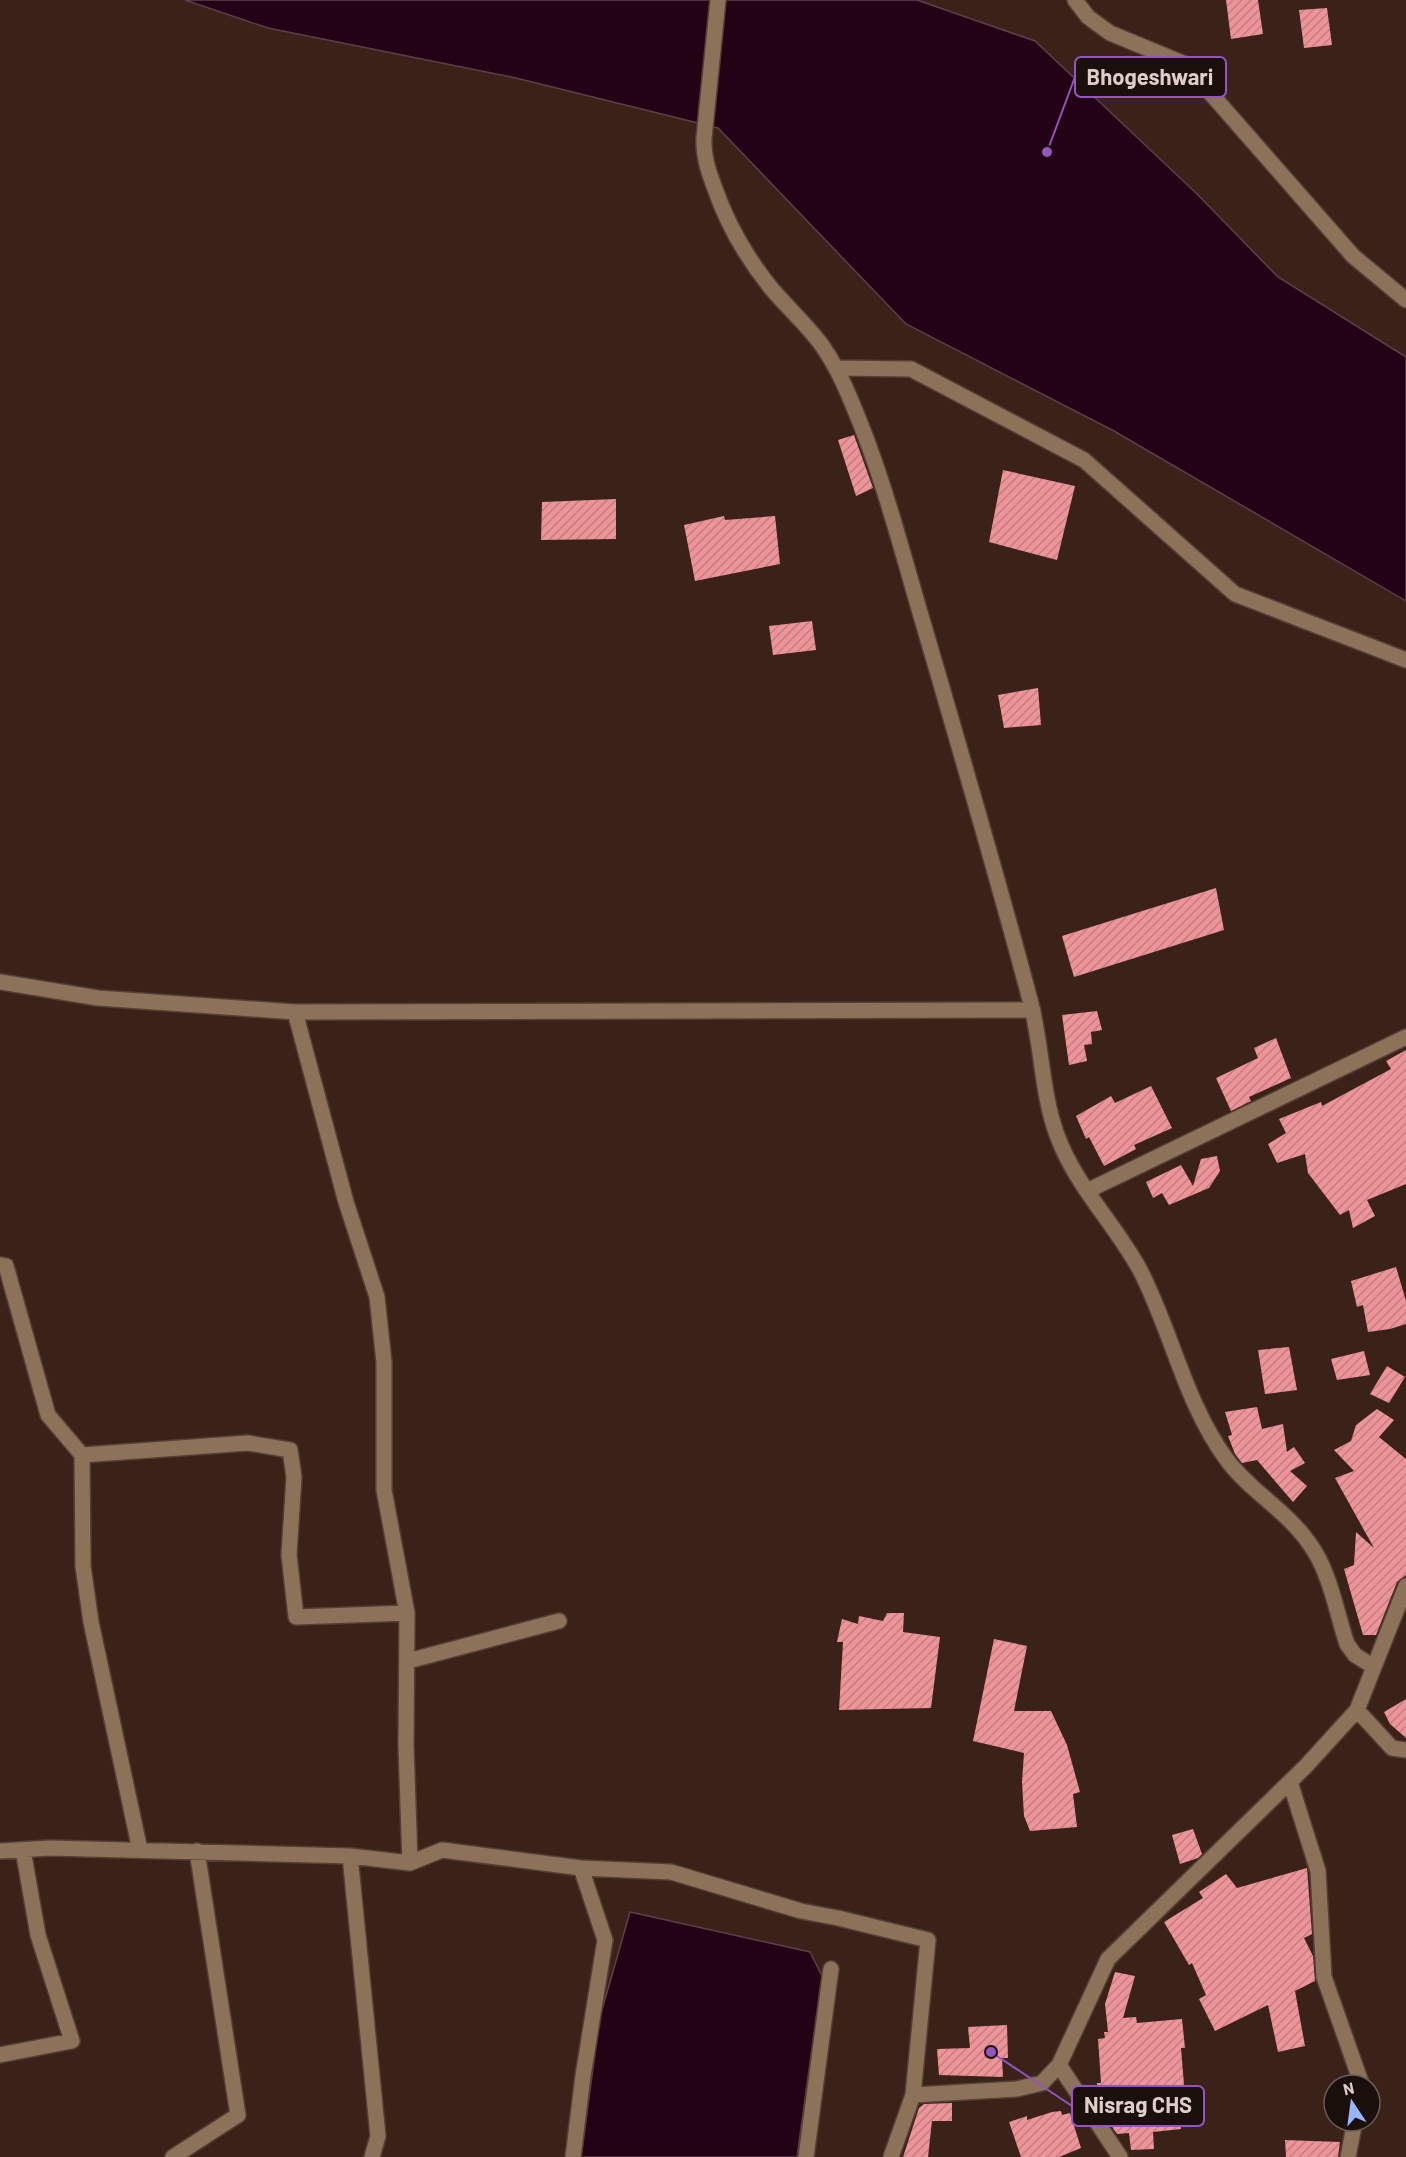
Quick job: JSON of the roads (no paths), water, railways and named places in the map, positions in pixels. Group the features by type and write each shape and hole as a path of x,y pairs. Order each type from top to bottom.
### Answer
{"street":[{"path":"718,0 704,158 718,199 740,244 769,286 820,344 836,368 882,484 1033,1010 1055,1131 1064,1153 1140,1270 1196,1405 1212,1436 1228,1461 1310,1544 1321,1563 1347,1644 1355,1655 1374,1667"},
{"path":"1074,0 1088,17 1110,33 1185,64 1353,256 1406,300"},
{"path":"836,368 911,369 1083,460 1235,594 1406,660"},
{"path":"0,981 98,998 295,1012 1033,1010"},
{"path":"295,1012 346,1202 377,1297 384,1362 384,1490 407,1613 406,1746 410,1863"},
{"path":"1088,1191 1406,1037"},
{"path":"0,1265 6,1266 48,1415 82,1455 83,1566 140,1850"},
{"path":"82,1455 248,1443 290,1450 294,1477 289,1555 297,1617 407,1613"},
{"path":"913,2095 1017,2089 1042,2083 1059,2065 1108,1959 1290,1782 1357,1710 1406,1586"},
{"path":"408,1661 559,1621"},
{"path":"1357,1710 1392,1748 1406,1750"},
{"path":"1290,1782 1318,1871 1324,1977 1358,2073"},
{"path":"0,2055 72,2041 38,1935 23,1850"},
{"path":"0,1851 197,1851 350,1856 410,1863 442,1850 582,1868 671,1872 801,1911 928,1940 913,2095 891,2157"},
{"path":"173,2157 238,2115 197,1851"},
{"path":"350,1856 378,2136 372,2157"},
{"path":"573,2157 583,2076 605,1940 582,1868"},
{"path":"806,2157 831,1969"},
{"path":"1059,2065 1120,2157"},
{"path":"1348,2157 1353,2133"}],"place":[{"name":"Bhogeshwari","path":"1047,152"},
{"name":"Nisrag CHS","path":"991,2052"}]}
